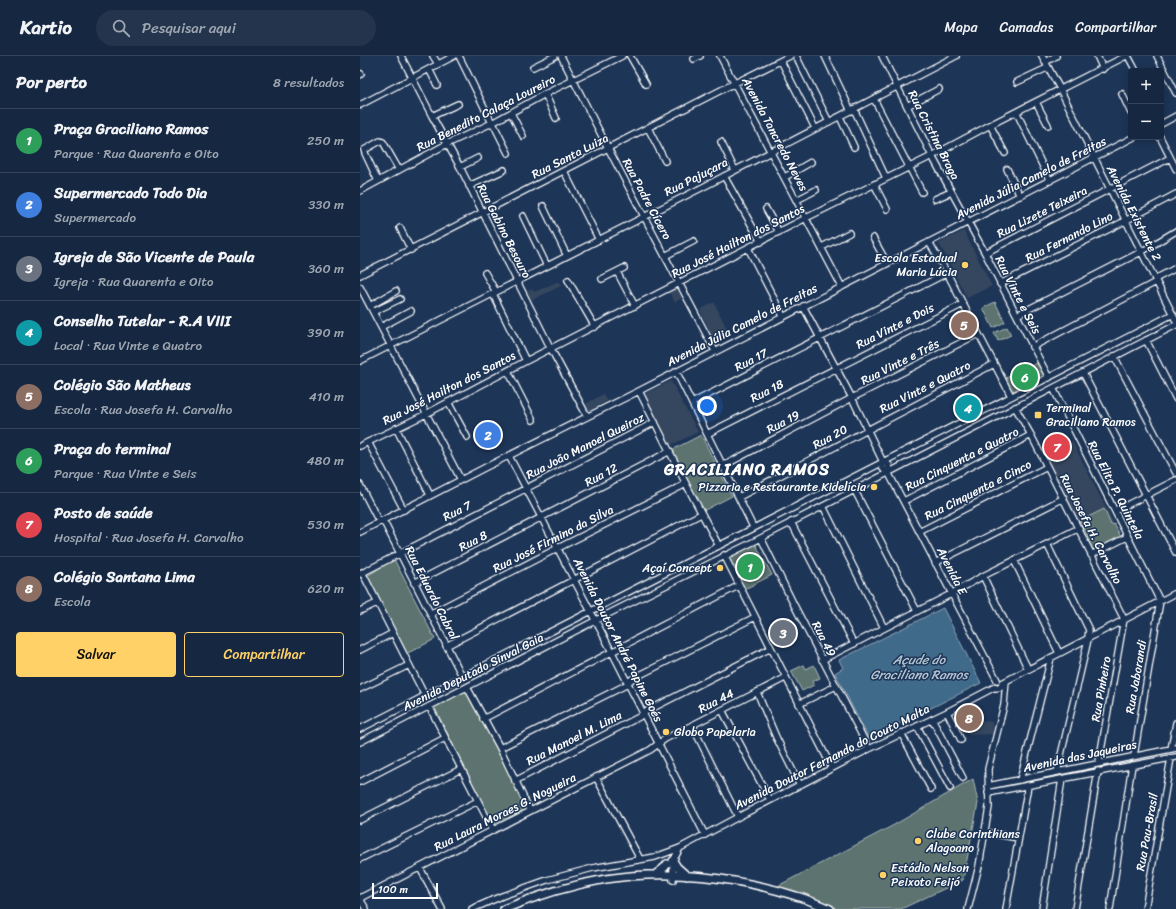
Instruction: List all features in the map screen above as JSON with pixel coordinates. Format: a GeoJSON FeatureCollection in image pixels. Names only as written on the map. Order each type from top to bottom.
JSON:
{"type":"FeatureCollection","features":[{"type":"Feature","properties":{"kind":"main road"},"geometry":{"type":"LineString","coordinates":[[654,876],[670,862],[689,877]]}},
{"type":"Feature","properties":{"kind":"main road"},"geometry":{"type":"LineString","coordinates":[[504,909],[528,899],[586,883],[622,877],[654,876],[755,889],[795,900],[817,909]]}},
{"type":"Feature","properties":{"kind":"main road"},"geometry":{"type":"LineString","coordinates":[[515,909],[549,897],[594,886],[689,877],[720,879],[773,889],[797,896],[830,909]]}},
{"type":"Feature","properties":{"kind":"street","name":"Rua Gabino Besouro"},"geometry":{"type":"LineString","coordinates":[[401,56],[518,281],[551,349],[587,416]]}},
{"type":"Feature","properties":{"kind":"street"},"geometry":{"type":"LineString","coordinates":[[433,56],[438,64]]}},
{"type":"Feature","properties":{"kind":"street"},"geometry":{"type":"LineString","coordinates":[[360,105],[454,56]]}},
{"type":"Feature","properties":{"kind":"street"},"geometry":{"type":"LineString","coordinates":[[459,56],[508,153]]}},
{"type":"Feature","properties":{"kind":"street"},"geometry":{"type":"LineString","coordinates":[[533,67],[555,56]]}},
{"type":"Feature","properties":{"kind":"street","name":"Rua Padre Cícero"},"geometry":{"type":"LineString","coordinates":[[561,56],[572,81],[715,351]]}},
{"type":"Feature","properties":{"kind":"street"},"geometry":{"type":"LineString","coordinates":[[604,56],[608,63]]}},
{"type":"Feature","properties":{"kind":"street","name":"Rua Benedito Calaça Loureiro"},"geometry":{"type":"LineString","coordinates":[[360,191],[447,144],[492,123],[545,94],[622,56]]}},
{"type":"Feature","properties":{"kind":"street"},"geometry":{"type":"LineString","coordinates":[[630,56],[646,84]]}},
{"type":"Feature","properties":{"kind":"street"},"geometry":{"type":"LineString","coordinates":[[694,59],[700,56]]}},
{"type":"Feature","properties":{"kind":"street","name":"Avenida Tancredo Neves"},"geometry":{"type":"LineString","coordinates":[[720,56],[842,287]]}},
{"type":"Feature","properties":{"kind":"street","name":"Rua Santa Luiza"},"geometry":{"type":"LineString","coordinates":[[360,276],[788,56]]}},
{"type":"Feature","properties":{"kind":"street"},"geometry":{"type":"LineString","coordinates":[[796,56],[829,122]]}},
{"type":"Feature","properties":{"kind":"street"},"geometry":{"type":"LineString","coordinates":[[825,56],[886,178]]}},
{"type":"Feature","properties":{"kind":"street","name":"Rua Cristina Braga"},"geometry":{"type":"LineString","coordinates":[[882,56],[932,156],[968,223]]}},
{"type":"Feature","properties":{"kind":"street","name":"Rua Pajuçara"},"geometry":{"type":"LineString","coordinates":[[360,361],[724,176],[815,128],[840,117],[956,56]]}},
{"type":"Feature","properties":{"kind":"street","name":"Avenida Existente 2"},"geometry":{"type":"LineString","coordinates":[[1042,56],[1176,321]]}},
{"type":"Feature","properties":{"kind":"street"},"geometry":{"type":"LineString","coordinates":[[1017,82],[1046,65],[1056,56]]}},
{"type":"Feature","properties":{"kind":"street"},"geometry":{"type":"LineString","coordinates":[[1097,56],[1103,69]]}},
{"type":"Feature","properties":{"kind":"street"},"geometry":{"type":"LineString","coordinates":[[1127,56],[1134,68]]}},
{"type":"Feature","properties":{"kind":"street","name":"Rua José Hailton dos Santos"},"geometry":{"type":"LineString","coordinates":[[360,446],[426,414],[526,361],[806,218],[932,156],[990,125],[1017,113],[1060,89],[1127,56]]}},
{"type":"Feature","properties":{"kind":"street"},"geometry":{"type":"LineString","coordinates":[[1157,56],[1176,93]]}},
{"type":"Feature","properties":{"kind":"street"},"geometry":{"type":"LineString","coordinates":[[780,61],[815,128]]}},
{"type":"Feature","properties":{"kind":"street"},"geometry":{"type":"LineString","coordinates":[[429,69],[437,85]]}},
{"type":"Feature","properties":{"kind":"street"},"geometry":{"type":"LineString","coordinates":[[907,106],[939,88]]}},
{"type":"Feature","properties":{"kind":"street"},"geometry":{"type":"LineString","coordinates":[[545,94],[556,118]]}},
{"type":"Feature","properties":{"kind":"street"},"geometry":{"type":"LineString","coordinates":[[1122,94],[1128,107]]}},
{"type":"Feature","properties":{"kind":"street"},"geometry":{"type":"LineString","coordinates":[[874,99],[922,192]]}},
{"type":"Feature","properties":{"kind":"street"},"geometry":{"type":"LineString","coordinates":[[1036,102],[1048,125]]}},
{"type":"Feature","properties":{"kind":"street"},"geometry":{"type":"LineString","coordinates":[[432,116],[458,104]]}},
{"type":"Feature","properties":{"kind":"street"},"geometry":{"type":"LineString","coordinates":[[511,113],[523,136]]}},
{"type":"Feature","properties":{"kind":"street"},"geometry":{"type":"LineString","coordinates":[[1017,113],[1050,181]]}},
{"type":"Feature","properties":{"kind":"street"},"geometry":{"type":"LineString","coordinates":[[1164,121],[1176,116]]}},
{"type":"Feature","properties":{"kind":"street"},"geometry":{"type":"LineString","coordinates":[[840,117],[854,147]]}},
{"type":"Feature","properties":{"kind":"street"},"geometry":{"type":"LineString","coordinates":[[990,125],[1005,153]]}},
{"type":"Feature","properties":{"kind":"street"},"geometry":{"type":"LineString","coordinates":[[648,128],[664,161]]}},
{"type":"Feature","properties":{"kind":"street","name":"Avenida Júlia Camelo de Freitas"},"geometry":{"type":"LineString","coordinates":[[360,532],[639,391],[1128,140]]}},
{"type":"Feature","properties":{"kind":"street"},"geometry":{"type":"LineString","coordinates":[[1161,140],[1176,169]]}},
{"type":"Feature","properties":{"kind":"street"},"geometry":{"type":"LineString","coordinates":[[378,182],[364,150],[381,141],[383,142],[400,170]]}},
{"type":"Feature","properties":{"kind":"street"},"geometry":{"type":"LineString","coordinates":[[721,142],[735,170]]}},
{"type":"Feature","properties":{"kind":"street"},"geometry":{"type":"LineString","coordinates":[[460,168],[478,158]]}},
{"type":"Feature","properties":{"kind":"street","name":"Rua Lizete Teixeira"},"geometry":{"type":"LineString","coordinates":[[985,253],[1170,158]]}},
{"type":"Feature","properties":{"kind":"street"},"geometry":{"type":"LineString","coordinates":[[785,177],[810,162]]}},
{"type":"Feature","properties":{"kind":"street"},"geometry":{"type":"LineString","coordinates":[[1007,169],[1020,196]]}},
{"type":"Feature","properties":{"kind":"street"},"geometry":{"type":"LineString","coordinates":[[469,186],[504,170]]}},
{"type":"Feature","properties":{"kind":"street"},"geometry":{"type":"LineString","coordinates":[[564,171],[599,240]]}},
{"type":"Feature","properties":{"kind":"street"},"geometry":{"type":"LineString","coordinates":[[724,176],[761,242]]}},
{"type":"Feature","properties":{"kind":"street"},"geometry":{"type":"LineString","coordinates":[[874,184],[887,209]]}},
{"type":"Feature","properties":{"kind":"street"},"geometry":{"type":"LineString","coordinates":[[797,200],[816,190]]}},
{"type":"Feature","properties":{"kind":"street"},"geometry":{"type":"LineString","coordinates":[[935,199],[951,192]]}},
{"type":"Feature","properties":{"kind":"street","name":"Rua Fernando Lino"},"geometry":{"type":"LineString","coordinates":[[1000,284],[1176,194]]}},
{"type":"Feature","properties":{"kind":"street"},"geometry":{"type":"LineString","coordinates":[[542,206],[567,256]]}},
{"type":"Feature","properties":{"kind":"street"},"geometry":{"type":"LineString","coordinates":[[766,209],[779,232]]}},
{"type":"Feature","properties":{"kind":"street"},"geometry":{"type":"LineString","coordinates":[[523,216],[547,266]]}},
{"type":"Feature","properties":{"kind":"street","name":"Rua Vinte e Seis"},"geometry":{"type":"LineString","coordinates":[[968,223],[1049,378]]}},
{"type":"Feature","properties":{"kind":"street"},"geometry":{"type":"LineString","coordinates":[[400,228],[410,250]]}},
{"type":"Feature","properties":{"kind":"street"},"geometry":{"type":"LineString","coordinates":[[1017,315],[1141,252],[1176,231]]}},
{"type":"Feature","properties":{"kind":"street"},"geometry":{"type":"LineString","coordinates":[[822,247],[849,233]]}},
{"type":"Feature","properties":{"kind":"street"},"geometry":{"type":"LineString","coordinates":[[873,238],[887,263]]}},
{"type":"Feature","properties":{"kind":"street"},"geometry":{"type":"LineString","coordinates":[[664,256],[694,242]]}},
{"type":"Feature","properties":{"kind":"street"},"geometry":{"type":"LineString","coordinates":[[929,242],[947,273],[1011,396]]}},
{"type":"Feature","properties":{"kind":"street"},"geometry":{"type":"LineString","coordinates":[[748,248],[783,316]]}},
{"type":"Feature","properties":{"kind":"street"},"geometry":{"type":"LineString","coordinates":[[602,279],[624,268]]}},
{"type":"Feature","properties":{"kind":"street"},"geometry":{"type":"LineString","coordinates":[[1032,346],[1176,268]]}},
{"type":"Feature","properties":{"kind":"street"},"geometry":{"type":"LineString","coordinates":[[617,272],[635,306]]}},
{"type":"Feature","properties":{"kind":"street"},"geometry":{"type":"LineString","coordinates":[[485,273],[526,361]]}},
{"type":"Feature","properties":{"kind":"street","name":"Rua 17"},"geometry":{"type":"LineString","coordinates":[[692,403],[947,273]]}},
{"type":"Feature","properties":{"kind":"street"},"geometry":{"type":"LineString","coordinates":[[568,280],[595,327]]}},
{"type":"Feature","properties":{"kind":"street"},"geometry":{"type":"LineString","coordinates":[[360,287],[461,480]]}},
{"type":"Feature","properties":{"kind":"street"},"geometry":{"type":"LineString","coordinates":[[370,306],[396,291]]}},
{"type":"Feature","properties":{"kind":"street"},"geometry":{"type":"LineString","coordinates":[[360,302],[366,298]]}},
{"type":"Feature","properties":{"kind":"street"},"geometry":{"type":"LineString","coordinates":[[373,312],[400,299]]}},
{"type":"Feature","properties":{"kind":"street","name":"Rua Vinte e Dois"},"geometry":{"type":"LineString","coordinates":[[836,368],[963,304]]}},
{"type":"Feature","properties":{"kind":"street","name":"Avenida Deputado Sinval Gaia"},"geometry":{"type":"LineString","coordinates":[[360,729],[590,610],[1049,378],[1171,311],[1176,305]]}},
{"type":"Feature","properties":{"kind":"street","name":"Avenida E"},"geometry":{"type":"LineString","coordinates":[[803,306],[852,398],[883,462],[889,465],[888,472],[951,594],[1001,681]]}},
{"type":"Feature","properties":{"kind":"street"},"geometry":{"type":"LineString","coordinates":[[381,327],[411,311]]}},
{"type":"Feature","properties":{"kind":"street","name":"Avenida Deputado Sinval Gaia"},"geometry":{"type":"LineString","coordinates":[[360,742],[1176,325]]}},
{"type":"Feature","properties":{"kind":"street","name":"Rua Vinte e Três"},"geometry":{"type":"LineString","coordinates":[[852,398],[978,334]]}},
{"type":"Feature","properties":{"kind":"street"},"geometry":{"type":"LineString","coordinates":[[1146,340],[1176,399]]}},
{"type":"Feature","properties":{"kind":"street"},"geometry":{"type":"LineString","coordinates":[[1114,356],[1176,473]]}},
{"type":"Feature","properties":{"kind":"street","name":"Rua Vinte e Quatro"},"geometry":{"type":"LineString","coordinates":[[867,430],[994,364]]}},
{"type":"Feature","properties":{"kind":"street","name":"Rua 18"},"geometry":{"type":"LineString","coordinates":[[707,434],[836,368]]}},
{"type":"Feature","properties":{"kind":"street"},"geometry":{"type":"LineString","coordinates":[[508,371],[533,420]]}},
{"type":"Feature","properties":{"kind":"street"},"geometry":{"type":"LineString","coordinates":[[676,371],[753,527]]}},
{"type":"Feature","properties":{"kind":"street"},"geometry":{"type":"LineString","coordinates":[[1083,373],[1147,494],[1176,553]]}},
{"type":"Feature","properties":{"kind":"street"},"geometry":{"type":"LineString","coordinates":[[1029,388],[1034,397]]}},
{"type":"Feature","properties":{"kind":"street","name":"Rua Elita P. Quintela"},"geometry":{"type":"LineString","coordinates":[[1053,388],[1160,601]]}},
{"type":"Feature","properties":{"kind":"street"},"geometry":{"type":"LineString","coordinates":[[639,391],[701,514],[719,546]]}},
{"type":"Feature","properties":{"kind":"street","name":"Rua 19"},"geometry":{"type":"LineString","coordinates":[[723,466],[852,398]]}},
{"type":"Feature","properties":{"kind":"street"},"geometry":{"type":"LineString","coordinates":[[448,402],[467,437]]}},
{"type":"Feature","properties":{"kind":"street","name":"Rua Josefa H. Carvalho"},"geometry":{"type":"LineString","coordinates":[[1015,407],[1064,498],[1124,619]]}},
{"type":"Feature","properties":{"kind":"street","name":"Rua João Manoel Queiroz"},"geometry":{"type":"LineString","coordinates":[[526,489],[655,422]]}},
{"type":"Feature","properties":{"kind":"street"},"geometry":{"type":"LineString","coordinates":[[396,428],[430,496]]}},
{"type":"Feature","properties":{"kind":"street","name":"Rua 20"},"geometry":{"type":"LineString","coordinates":[[739,497],[867,430]]}},
{"type":"Feature","properties":{"kind":"street","name":"Rua Cinquenta e Quatro"},"geometry":{"type":"LineString","coordinates":[[904,501],[1031,435]]}},
{"type":"Feature","properties":{"kind":"street"},"geometry":{"type":"LineString","coordinates":[[368,442],[404,510]]}},
{"type":"Feature","properties":{"kind":"street","name":"Rua 12"},"geometry":{"type":"LineString","coordinates":[[542,518],[670,451]]}},
{"type":"Feature","properties":{"kind":"street","name":"Avenida Doutor André Papine Goés"},"geometry":{"type":"LineString","coordinates":[[509,456],[628,683],[704,835]]}},
{"type":"Feature","properties":{"kind":"street","name":"Rua Cinquenta e Cinco"},"geometry":{"type":"LineString","coordinates":[[919,532],[1047,466]]}},
{"type":"Feature","properties":{"kind":"street"},"geometry":{"type":"LineString","coordinates":[[1115,511],[1176,480]]}},
{"type":"Feature","properties":{"kind":"street","name":"Rua José Firmino da Silva"},"geometry":{"type":"LineString","coordinates":[[430,614],[686,484]]}},
{"type":"Feature","properties":{"kind":"street","name":"Rua Eduardo Cabral"},"geometry":{"type":"LineString","coordinates":[[360,485],[377,518],[386,524],[399,553],[462,676]]}},
{"type":"Feature","properties":{"kind":"street","name":"Rua 7"},"geometry":{"type":"LineString","coordinates":[[361,573],[526,489]]}},
{"type":"Feature","properties":{"kind":"street"},"geometry":{"type":"LineString","coordinates":[[854,489],[917,612]]}},
{"type":"Feature","properties":{"kind":"street"},"geometry":{"type":"LineString","coordinates":[[936,563],[1064,498]]}},
{"type":"Feature","properties":{"kind":"street"},"geometry":{"type":"LineString","coordinates":[[823,506],[884,628]]}},
{"type":"Feature","properties":{"kind":"street"},"geometry":{"type":"LineString","coordinates":[[446,646],[701,514]]}},
{"type":"Feature","properties":{"kind":"street","name":"Rua 8"},"geometry":{"type":"LineString","coordinates":[[414,583],[542,518]]}},
{"type":"Feature","properties":{"kind":"street"},"geometry":{"type":"LineString","coordinates":[[790,522],[854,644]]}},
{"type":"Feature","properties":{"kind":"street"},"geometry":{"type":"LineString","coordinates":[[822,660],[917,612],[1014,560],[1079,528]]}},
{"type":"Feature","properties":{"kind":"street"},"geometry":{"type":"LineString","coordinates":[[736,537],[740,548]]}},
{"type":"Feature","properties":{"kind":"street"},"geometry":{"type":"LineString","coordinates":[[1091,555],[1128,537]]}},
{"type":"Feature","properties":{"kind":"street","name":"Rua 49"},"geometry":{"type":"LineString","coordinates":[[761,538],[822,660],[869,749]]}},
{"type":"Feature","properties":{"kind":"street"},"geometry":{"type":"LineString","coordinates":[[1047,544],[1088,630],[1088,638],[1057,772]]}},
{"type":"Feature","properties":{"kind":"street"},"geometry":{"type":"LineString","coordinates":[[724,555],[738,586],[832,768]]}},
{"type":"Feature","properties":{"kind":"street"},"geometry":{"type":"LineString","coordinates":[[1014,560],[1059,653]]}},
{"type":"Feature","properties":{"kind":"street"},"geometry":{"type":"LineString","coordinates":[[361,573],[425,696]]}},
{"type":"Feature","properties":{"kind":"street"},"geometry":{"type":"LineString","coordinates":[[983,576],[1028,669]]}},
{"type":"Feature","properties":{"kind":"street"},"geometry":{"type":"LineString","coordinates":[[484,718],[738,586]]}},
{"type":"Feature","properties":{"kind":"street","name":"Avenida Doutor Fernando do Couto Malta"},"geometry":{"type":"LineString","coordinates":[[472,909],[546,880],[593,868],[655,857],[680,848],[738,816],[869,749],[947,712],[994,687],[1001,687],[1001,681],[1051,658],[1176,593]]}},
{"type":"Feature","properties":{"kind":"street","name":"Rua Jaborandi"},"geometry":{"type":"LineString","coordinates":[[1134,756],[1160,601]]}},
{"type":"Feature","properties":{"kind":"street"},"geometry":{"type":"LineString","coordinates":[[360,611],[377,603]]}},
{"type":"Feature","properties":{"kind":"street"},"geometry":{"type":"LineString","coordinates":[[500,748],[624,686],[632,679],[755,617]]}},
{"type":"Feature","properties":{"kind":"street","name":"Rua Pinheiro"},"geometry":{"type":"LineString","coordinates":[[1099,762],[1124,619]]}},
{"type":"Feature","properties":{"kind":"street"},"geometry":{"type":"LineString","coordinates":[[360,650],[393,633]]}},
{"type":"Feature","properties":{"kind":"street","name":"Rua Manoel M. Lima"},"geometry":{"type":"LineString","coordinates":[[515,781],[643,713],[771,648]]}},
{"type":"Feature","properties":{"kind":"street"},"geometry":{"type":"LineString","coordinates":[[1020,780],[1051,658]]}},
{"type":"Feature","properties":{"kind":"street"},"geometry":{"type":"LineString","coordinates":[[360,689],[409,664]]}},
{"type":"Feature","properties":{"kind":"street","name":"Rua 44"},"geometry":{"type":"LineString","coordinates":[[658,744],[664,739],[785,678]]}},
{"type":"Feature","properties":{"kind":"street"},"geometry":{"type":"LineString","coordinates":[[968,909],[979,866],[989,807],[988,769],[1004,705],[1001,681]]}},
{"type":"Feature","properties":{"kind":"street"},"geometry":{"type":"LineString","coordinates":[[444,686],[450,696]]}},
{"type":"Feature","properties":{"kind":"street"},"geometry":{"type":"LineString","coordinates":[[799,704],[836,686]]}},
{"type":"Feature","properties":{"kind":"street"},"geometry":{"type":"LineString","coordinates":[[467,687],[500,748],[530,810]]}},
{"type":"Feature","properties":{"kind":"street"},"geometry":{"type":"LineString","coordinates":[[756,692],[800,785]]}},
{"type":"Feature","properties":{"kind":"street"},"geometry":{"type":"LineString","coordinates":[[429,706],[493,830]]}},
{"type":"Feature","properties":{"kind":"street"},"geometry":{"type":"LineString","coordinates":[[722,710],[770,800]]}},
{"type":"Feature","properties":{"kind":"street"},"geometry":{"type":"LineString","coordinates":[[947,712],[961,740]]}},
{"type":"Feature","properties":{"kind":"street"},"geometry":{"type":"LineString","coordinates":[[932,719],[963,778]]}},
{"type":"Feature","properties":{"kind":"street"},"geometry":{"type":"LineString","coordinates":[[1174,749],[1176,723]]}},
{"type":"Feature","properties":{"kind":"street"},"geometry":{"type":"LineString","coordinates":[[692,726],[738,816]]}},
{"type":"Feature","properties":{"kind":"street"},"geometry":{"type":"LineString","coordinates":[[917,726],[950,788]]}},
{"type":"Feature","properties":{"kind":"street"},"geometry":{"type":"LineString","coordinates":[[901,733],[931,789]]}},
{"type":"Feature","properties":{"kind":"street"},"geometry":{"type":"LineString","coordinates":[[360,782],[445,738]]}},
{"type":"Feature","properties":{"kind":"street","name":"Rua Laura Moraes G. Nogueira"},"geometry":{"type":"LineString","coordinates":[[360,898],[650,750],[658,744]]}},
{"type":"Feature","properties":{"kind":"street","name":"Avenida das Jaqueiras"},"geometry":{"type":"LineString","coordinates":[[988,786],[1099,762],[1174,749]]}},
{"type":"Feature","properties":{"kind":"street"},"geometry":{"type":"LineString","coordinates":[[1145,754],[1148,762]]}},
{"type":"Feature","properties":{"kind":"street","name":"Avenida das Jaqueiras"},"geometry":{"type":"LineString","coordinates":[[988,793],[1174,757]]}},
{"type":"Feature","properties":{"kind":"street","name":"Rua Pau-Brasil"},"geometry":{"type":"LineString","coordinates":[[1145,909],[1174,757]]}},
{"type":"Feature","properties":{"kind":"street"},"geometry":{"type":"LineString","coordinates":[[1110,909],[1132,765]]}},
{"type":"Feature","properties":{"kind":"street"},"geometry":{"type":"LineString","coordinates":[[360,820],[461,769]]}},
{"type":"Feature","properties":{"kind":"street"},"geometry":{"type":"LineString","coordinates":[[1075,909],[1098,772]]}},
{"type":"Feature","properties":{"kind":"street"},"geometry":{"type":"LineString","coordinates":[[596,777],[640,859]]}},
{"type":"Feature","properties":{"kind":"street"},"geometry":{"type":"LineString","coordinates":[[1042,909],[1062,779]]}},
{"type":"Feature","properties":{"kind":"street"},"geometry":{"type":"LineString","coordinates":[[1006,909],[1028,786]]}},
{"type":"Feature","properties":{"kind":"street"},"geometry":{"type":"LineString","coordinates":[[360,859],[478,801]]}},
{"type":"Feature","properties":{"kind":"street"},"geometry":{"type":"LineString","coordinates":[[984,832],[1018,838]]}},
{"type":"Feature","properties":{"kind":"street"},"geometry":{"type":"LineString","coordinates":[[670,862],[680,848]]}},
{"type":"Feature","properties":{"kind":"street"},"geometry":{"type":"LineString","coordinates":[[669,852],[667,858],[670,862],[672,878]]}},
{"type":"Feature","properties":{"kind":"street"},"geometry":{"type":"LineString","coordinates":[[420,868],[442,909]]}},
{"type":"Feature","properties":{"kind":"street"},"geometry":{"type":"LineString","coordinates":[[360,898],[366,909]]}},
{"type":"Feature","properties":{"kind":"shaded area","name":"Escola Estadual Maria Lúcia"},"geometry":{"type":"Polygon","coordinates":[[[964,231],[992,286],[967,298],[939,243],[964,231]]]}},
{"type":"Feature","properties":{"kind":"shaded area"},"geometry":{"type":"Polygon","coordinates":[[[559,281],[561,286],[532,300],[526,291],[532,289],[534,292],[559,281]]]}},
{"type":"Feature","properties":{"kind":"shaded area"},"geometry":{"type":"Polygon","coordinates":[[[677,288],[682,298],[675,302],[669,292],[677,288]]]}},
{"type":"Feature","properties":{"kind":"shaded area"},"geometry":{"type":"Polygon","coordinates":[[[714,302],[727,329],[712,336],[700,310],[714,302]]]}},
{"type":"Feature","properties":{"kind":"shaded area"},"geometry":{"type":"Polygon","coordinates":[[[966,322],[969,328],[957,333],[954,328],[966,322]]]}},
{"type":"Feature","properties":{"kind":"shaded area"},"geometry":{"type":"Polygon","coordinates":[[[671,381],[698,432],[669,446],[642,395],[671,381]]]}},
{"type":"Feature","properties":{"kind":"shaded area"},"geometry":{"type":"Polygon","coordinates":[[[603,394],[607,401],[589,411],[586,404],[603,394]]]}},
{"type":"Feature","properties":{"kind":"shaded area"},"geometry":{"type":"Polygon","coordinates":[[[1072,441],[1114,524],[1085,539],[1042,456],[1072,441]]]}},
{"type":"Feature","properties":{"kind":"shaded area"},"geometry":{"type":"Polygon","coordinates":[[[978,705],[977,720],[992,722],[993,734],[968,735],[967,731],[959,735],[956,730],[964,725],[960,715],[978,705]]]}},
{"type":"Feature","properties":{"kind":"green space"},"geometry":{"type":"Polygon","coordinates":[[[995,302],[1005,322],[993,328],[983,308],[995,302]]]}},
{"type":"Feature","properties":{"kind":"green space"},"geometry":{"type":"Polygon","coordinates":[[[1007,327],[1011,335],[998,341],[994,333],[1007,327]]]}},
{"type":"Feature","properties":{"kind":"green space"},"geometry":{"type":"Polygon","coordinates":[[[1037,363],[1044,376],[1014,391],[1012,390],[1006,378],[1021,370],[1023,372],[1025,369],[1037,363]]]}},
{"type":"Feature","properties":{"kind":"green space"},"geometry":{"type":"Polygon","coordinates":[[[701,435],[732,496],[701,512],[670,451],[701,435]]]}},
{"type":"Feature","properties":{"kind":"green space"},"geometry":{"type":"Polygon","coordinates":[[[1104,509],[1111,525],[1114,524],[1121,537],[1091,551],[1085,539],[1088,537],[1080,521],[1104,509]]]}},
{"type":"Feature","properties":{"kind":"green space"},"geometry":{"type":"Polygon","coordinates":[[[755,543],[772,575],[743,590],[728,558],[755,543]]]}},
{"type":"Feature","properties":{"kind":"green space"},"geometry":{"type":"Polygon","coordinates":[[[394,559],[435,639],[406,654],[367,576],[394,559]]]}},
{"type":"Feature","properties":{"kind":"green space"},"geometry":{"type":"Polygon","coordinates":[[[804,665],[806,669],[814,665],[820,678],[812,682],[814,685],[802,691],[791,671],[804,665]]]}},
{"type":"Feature","properties":{"kind":"green space"},"geometry":{"type":"Polygon","coordinates":[[[467,690],[527,809],[492,825],[434,706],[467,690]]]}},
{"type":"Feature","properties":{"kind":"green space","name":"Clube Corinthians Alagoano"},"geometry":{"type":"Polygon","coordinates":[[[973,779],[978,803],[963,880],[901,909],[836,909],[811,898],[774,888],[894,825],[973,779]]]}},
{"type":"Feature","properties":{"kind":"water","name":"Açude do Graciliano Ramos"},"geometry":{"type":"Polygon","coordinates":[[[943,608],[981,683],[869,739],[835,673],[843,668],[839,660],[943,608]]]}},
{"type":"Feature","properties":{"kind":"place","name":"Escola Estadual Maria Lúcia"},"geometry":{"type":"Point","coordinates":[965,265]}},
{"type":"Feature","properties":{"kind":"place","name":"Colégio São Matheus"},"geometry":{"type":"Point","coordinates":[964,325]}},
{"type":"Feature","properties":{"kind":"place","name":"Praça do terminal"},"geometry":{"type":"Point","coordinates":[1025,377]}},
{"type":"Feature","properties":{"kind":"place","name":"Conselho Tutelar - R.A VIII"},"geometry":{"type":"Point","coordinates":[968,408]}},
{"type":"Feature","properties":{"kind":"place","name":"Terminal Graciliano Ramos"},"geometry":{"type":"Point","coordinates":[1038,415]}},
{"type":"Feature","properties":{"kind":"place","name":"Supermercado Todo Dia"},"geometry":{"type":"Point","coordinates":[488,435]}},
{"type":"Feature","properties":{"kind":"place","name":"Posto de saúde"},"geometry":{"type":"Point","coordinates":[1057,447]}},
{"type":"Feature","properties":{"kind":"place","name":"Pizzaria e Restaurante Kidelícia"},"geometry":{"type":"Point","coordinates":[874,487]}},
{"type":"Feature","properties":{"kind":"place","name":"Praça Graciliano Ramos"},"geometry":{"type":"Point","coordinates":[750,567]}},
{"type":"Feature","properties":{"kind":"place","name":"Açaí Concept"},"geometry":{"type":"Point","coordinates":[720,568]}},
{"type":"Feature","properties":{"kind":"place","name":"Igreja de São Vicente de Paula"},"geometry":{"type":"Point","coordinates":[783,633]}},
{"type":"Feature","properties":{"kind":"place","name":"Colégio Santana Lima"},"geometry":{"type":"Point","coordinates":[969,718]}},
{"type":"Feature","properties":{"kind":"place","name":"Globo Papelaria"},"geometry":{"type":"Point","coordinates":[666,732]}},
{"type":"Feature","properties":{"kind":"place","name":"Clube Corinthians Alagoano"},"geometry":{"type":"Point","coordinates":[918,841]}},
{"type":"Feature","properties":{"kind":"place","name":"Estádio Nelson Peixoto Feijó"},"geometry":{"type":"Point","coordinates":[883,875]}},
{"type":"Feature","properties":{"kind":"district","name":"GRACILIANO RAMOS"},"geometry":{"type":"Point","coordinates":[747,469]}}]}
